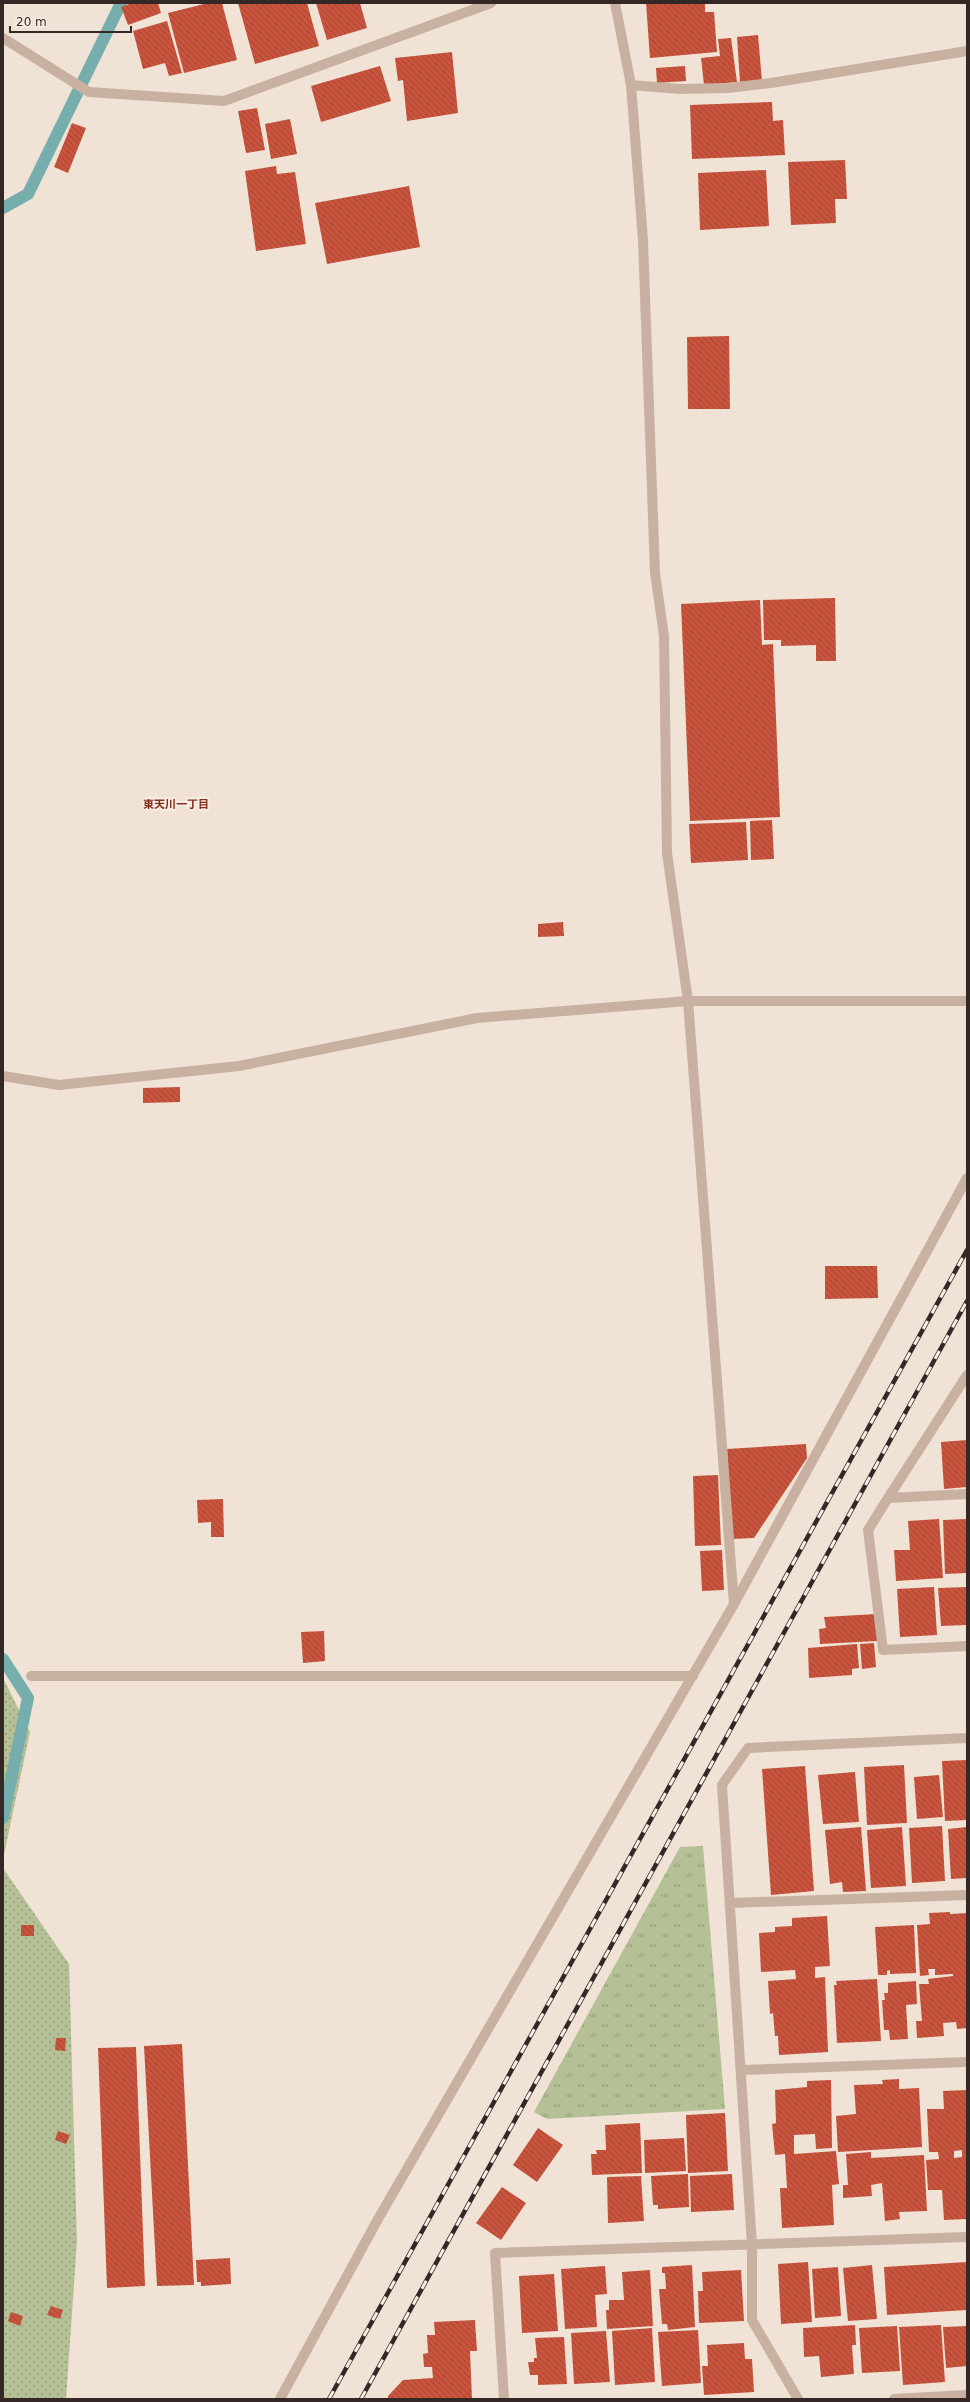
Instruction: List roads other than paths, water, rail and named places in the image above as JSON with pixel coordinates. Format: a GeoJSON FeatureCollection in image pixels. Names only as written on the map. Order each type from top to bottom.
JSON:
{"type":"FeatureCollection","features":[{"type":"Feature","properties":{"kind":"street"},"geometry":{"type":"LineString","coordinates":[[3,38],[89,92],[224,101],[492,3]]}},
{"type":"Feature","properties":{"kind":"street"},"geometry":{"type":"LineString","coordinates":[[615,3],[631,85],[643,240],[655,573],[664,636],[667,853],[688,1001],[734,1604]]}},
{"type":"Feature","properties":{"kind":"street"},"geometry":{"type":"LineString","coordinates":[[631,85],[680,89],[728,88],[967,51]]}},
{"type":"Feature","properties":{"kind":"street"},"geometry":{"type":"LineString","coordinates":[[3,1076],[59,1084],[239,1066],[477,1018],[688,1001],[967,1001]]}},
{"type":"Feature","properties":{"kind":"street"},"geometry":{"type":"LineString","coordinates":[[280,2399],[386,2206],[734,1604],[967,1178]]}},
{"type":"Feature","properties":{"kind":"street"},"geometry":{"type":"LineString","coordinates":[[967,1375],[868,1530],[883,1650],[967,1646]]}},
{"type":"Feature","properties":{"kind":"street"},"geometry":{"type":"LineString","coordinates":[[888,1498],[967,1494]]}},
{"type":"Feature","properties":{"kind":"street"},"geometry":{"type":"LineString","coordinates":[[31,1676],[693,1676]]}},
{"type":"Feature","properties":{"kind":"street"},"geometry":{"type":"LineString","coordinates":[[798,2399],[752,2320],[752,2245],[722,1785],[748,1748],[967,1738]]}},
{"type":"Feature","properties":{"kind":"street"},"geometry":{"type":"LineString","coordinates":[[730,1903],[967,1895]]}},
{"type":"Feature","properties":{"kind":"street"},"geometry":{"type":"LineString","coordinates":[[741,2070],[967,2062]]}},
{"type":"Feature","properties":{"kind":"street"},"geometry":{"type":"LineString","coordinates":[[504,2399],[495,2253],[752,2245],[967,2236]]}},
{"type":"Feature","properties":{"kind":"street"},"geometry":{"type":"LineString","coordinates":[[894,2399],[967,2395]]}},
{"type":"Feature","properties":{"kind":"waterway"},"geometry":{"type":"LineString","coordinates":[[3,208],[28,194],[121,3]]}},
{"type":"Feature","properties":{"kind":"waterway"},"geometry":{"type":"LineString","coordinates":[[3,1659],[28,1698],[3,1818]]}},
{"type":"Feature","properties":{"kind":"railway"},"geometry":{"type":"LineString","coordinates":[[329,2399],[967,1250]]}},
{"type":"Feature","properties":{"kind":"railway"},"geometry":{"type":"LineString","coordinates":[[361,2399],[967,1301]]}},
{"type":"Feature","properties":{"kind":"district","name":"東天川一丁目"},"geometry":{"type":"Point","coordinates":[176,804]}}]}
